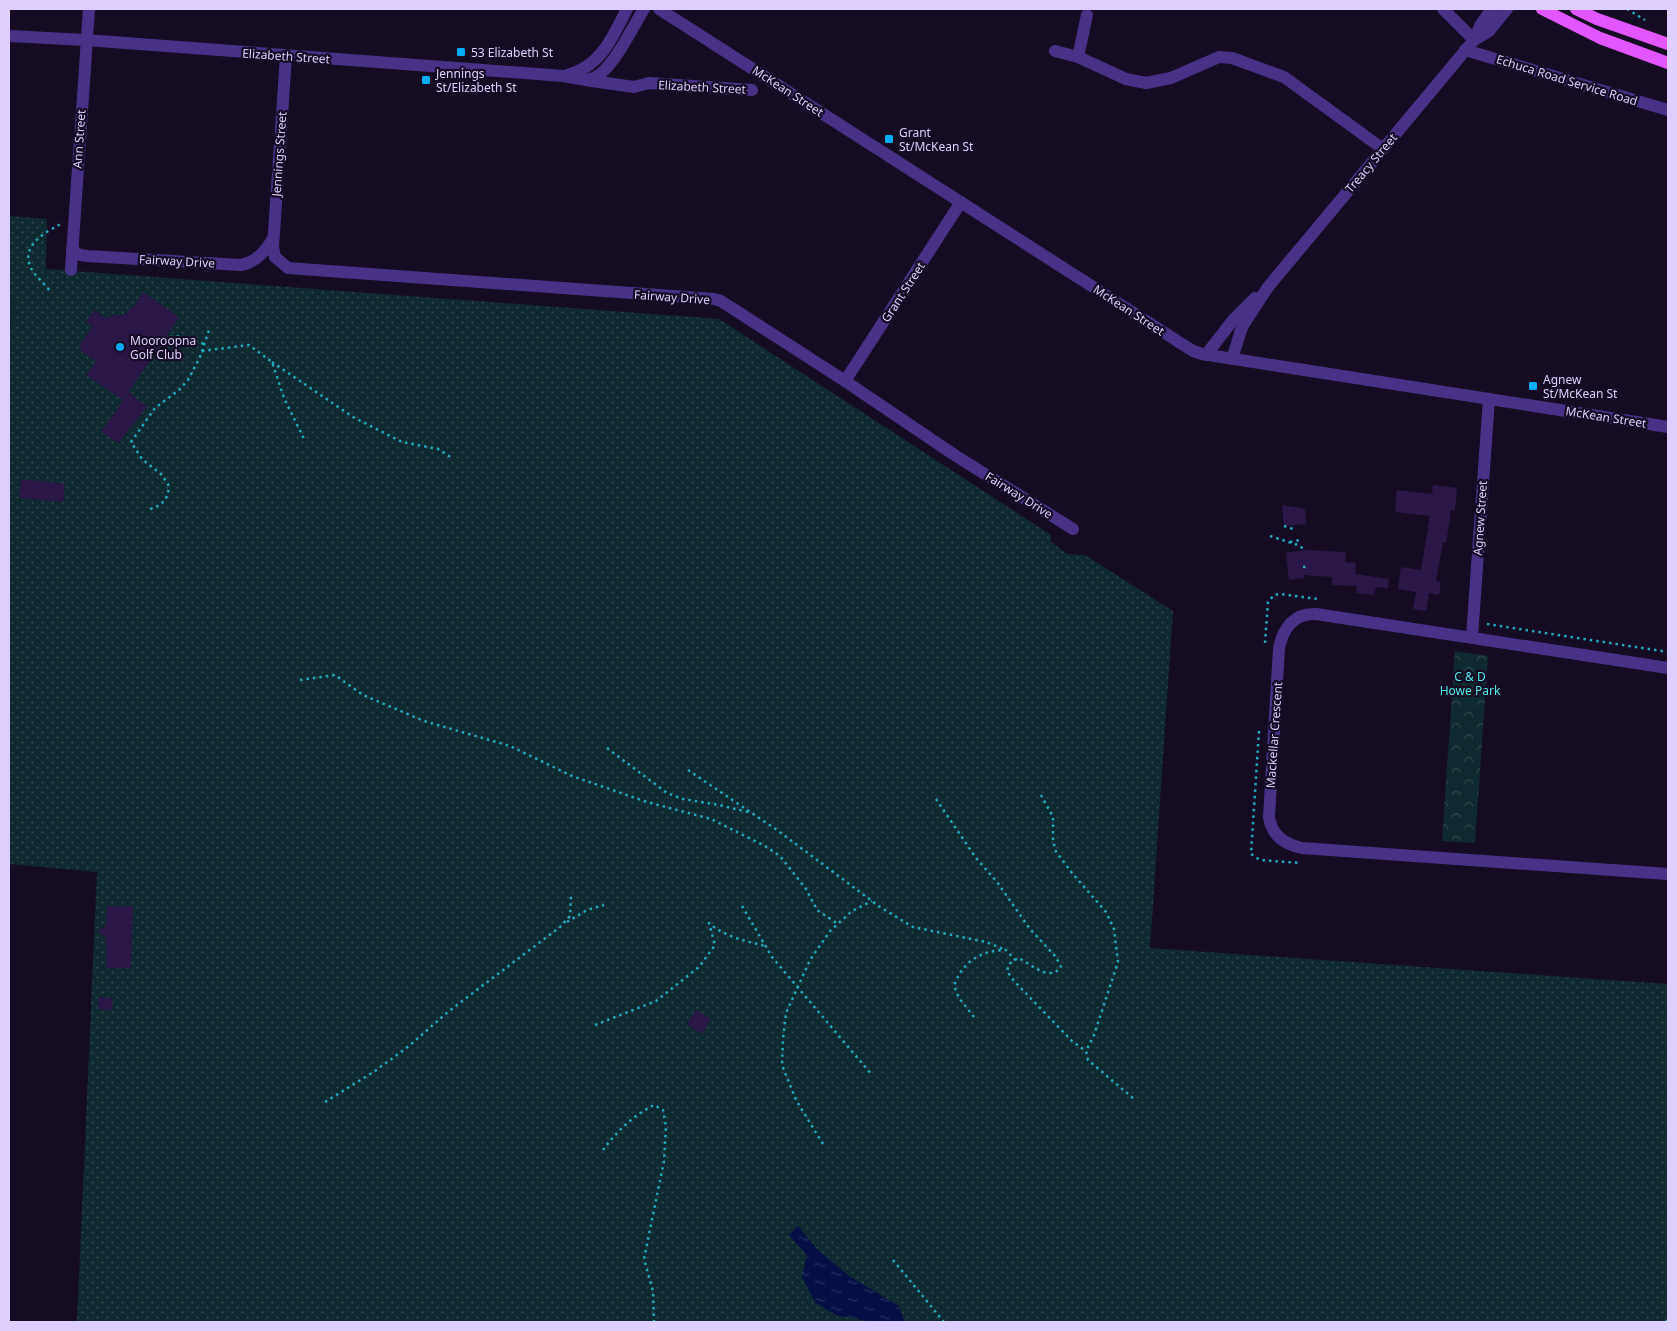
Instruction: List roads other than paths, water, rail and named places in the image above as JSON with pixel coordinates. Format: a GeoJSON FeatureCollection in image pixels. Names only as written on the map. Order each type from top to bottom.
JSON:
{"type":"FeatureCollection","features":[{"type":"Feature","properties":{"kind":"main road"},"geometry":{"type":"LineString","coordinates":[[1542,9],[1600,38],[1668,63]]}},
{"type":"Feature","properties":{"kind":"main road"},"geometry":{"type":"LineString","coordinates":[[1576,9],[1597,19],[1668,44]]}},
{"type":"Feature","properties":{"kind":"street","name":"Ann Street"},"geometry":{"type":"LineString","coordinates":[[71,270],[89,9]]}},
{"type":"Feature","properties":{"kind":"street","name":"Elizabeth Street"},"geometry":{"type":"LineString","coordinates":[[562,76],[584,70],[602,54],[627,9]]}},
{"type":"Feature","properties":{"kind":"street","name":"Elizabeth Street"},"geometry":{"type":"LineString","coordinates":[[9,36],[86,40],[591,79],[601,73],[614,59],[644,9]]}},
{"type":"Feature","properties":{"kind":"street","name":"McKean Street"},"geometry":{"type":"LineString","coordinates":[[659,9],[1193,352],[1668,427]]}},
{"type":"Feature","properties":{"kind":"street"},"geometry":{"type":"LineString","coordinates":[[1443,9],[1474,40]]}},
{"type":"Feature","properties":{"kind":"street","name":"Treacy Street"},"geometry":{"type":"LineString","coordinates":[[1474,40],[1480,24],[1492,9]]}},
{"type":"Feature","properties":{"kind":"street","name":"Treacy Street"},"geometry":{"type":"LineString","coordinates":[[1232,359],[1242,327],[1268,287],[1465,50],[1474,40],[1489,31],[1507,9]]}},
{"type":"Feature","properties":{"kind":"street"},"geometry":{"type":"LineString","coordinates":[[1078,57],[1087,15]]}},
{"type":"Feature","properties":{"kind":"street","name":"Echuca Road Service Road"},"geometry":{"type":"LineString","coordinates":[[1465,50],[1668,110]]}},
{"type":"Feature","properties":{"kind":"street"},"geometry":{"type":"LineString","coordinates":[[1055,51],[1078,57],[1126,79],[1146,83],[1171,78],[1219,57],[1232,58],[1284,77],[1383,149]]}},
{"type":"Feature","properties":{"kind":"street","name":"Jennings Street"},"geometry":{"type":"LineString","coordinates":[[273,252],[286,56]]}},
{"type":"Feature","properties":{"kind":"street","name":"Elizabeth Street"},"geometry":{"type":"LineString","coordinates":[[562,76],[634,87],[649,84],[752,90]]}},
{"type":"Feature","properties":{"kind":"street","name":"Grant Street"},"geometry":{"type":"LineString","coordinates":[[845,381],[961,202]]}},
{"type":"Feature","properties":{"kind":"street","name":"Fairway Drive"},"geometry":{"type":"LineString","coordinates":[[72,250],[77,254],[87,256],[241,265],[257,258],[264,252],[273,238]]}},
{"type":"Feature","properties":{"kind":"street","name":"Fairway Drive"},"geometry":{"type":"LineString","coordinates":[[273,252],[280,263],[292,269],[716,300],[724,303],[845,381],[956,456],[1073,529]]}},
{"type":"Feature","properties":{"kind":"street","name":"Treacy Street"},"geometry":{"type":"LineString","coordinates":[[1206,355],[1237,315],[1268,287]]}},
{"type":"Feature","properties":{"kind":"street","name":"Agnew Street"},"geometry":{"type":"LineString","coordinates":[[1472,637],[1489,399]]}},
{"type":"Feature","properties":{"kind":"street","name":"Mackellar Crescent"},"geometry":{"type":"LineString","coordinates":[[1668,668],[1472,637],[1307,614],[1290,622],[1281,638],[1269,807],[1270,826],[1275,834],[1284,843],[1302,848],[1668,874]]}},
{"type":"Feature","properties":{"kind":"water"},"geometry":{"type":"Polygon","coordinates":[[[798,1226],[818,1250],[849,1276],[899,1306],[905,1322],[873,1322],[836,1315],[815,1302],[802,1277],[807,1255],[789,1235],[798,1226]]]}},
{"type":"Feature","properties":{"kind":"place","name":"53 Elizabeth St"},"geometry":{"type":"Point","coordinates":[461,52]}},
{"type":"Feature","properties":{"kind":"place","name":"Jennings St/Elizabeth St"},"geometry":{"type":"Point","coordinates":[426,80]}},
{"type":"Feature","properties":{"kind":"place","name":"Grant St/McKean St"},"geometry":{"type":"Point","coordinates":[889,139]}},
{"type":"Feature","properties":{"kind":"place","name":"Mooroopna Golf Club"},"geometry":{"type":"Point","coordinates":[120,347]}},
{"type":"Feature","properties":{"kind":"place","name":"Agnew St/McKean St"},"geometry":{"type":"Point","coordinates":[1533,386]}},
{"type":"Feature","properties":{"kind":"park label","name":"C & D Howe Park"},"geometry":{"type":"Point","coordinates":[1470,683]}}]}
